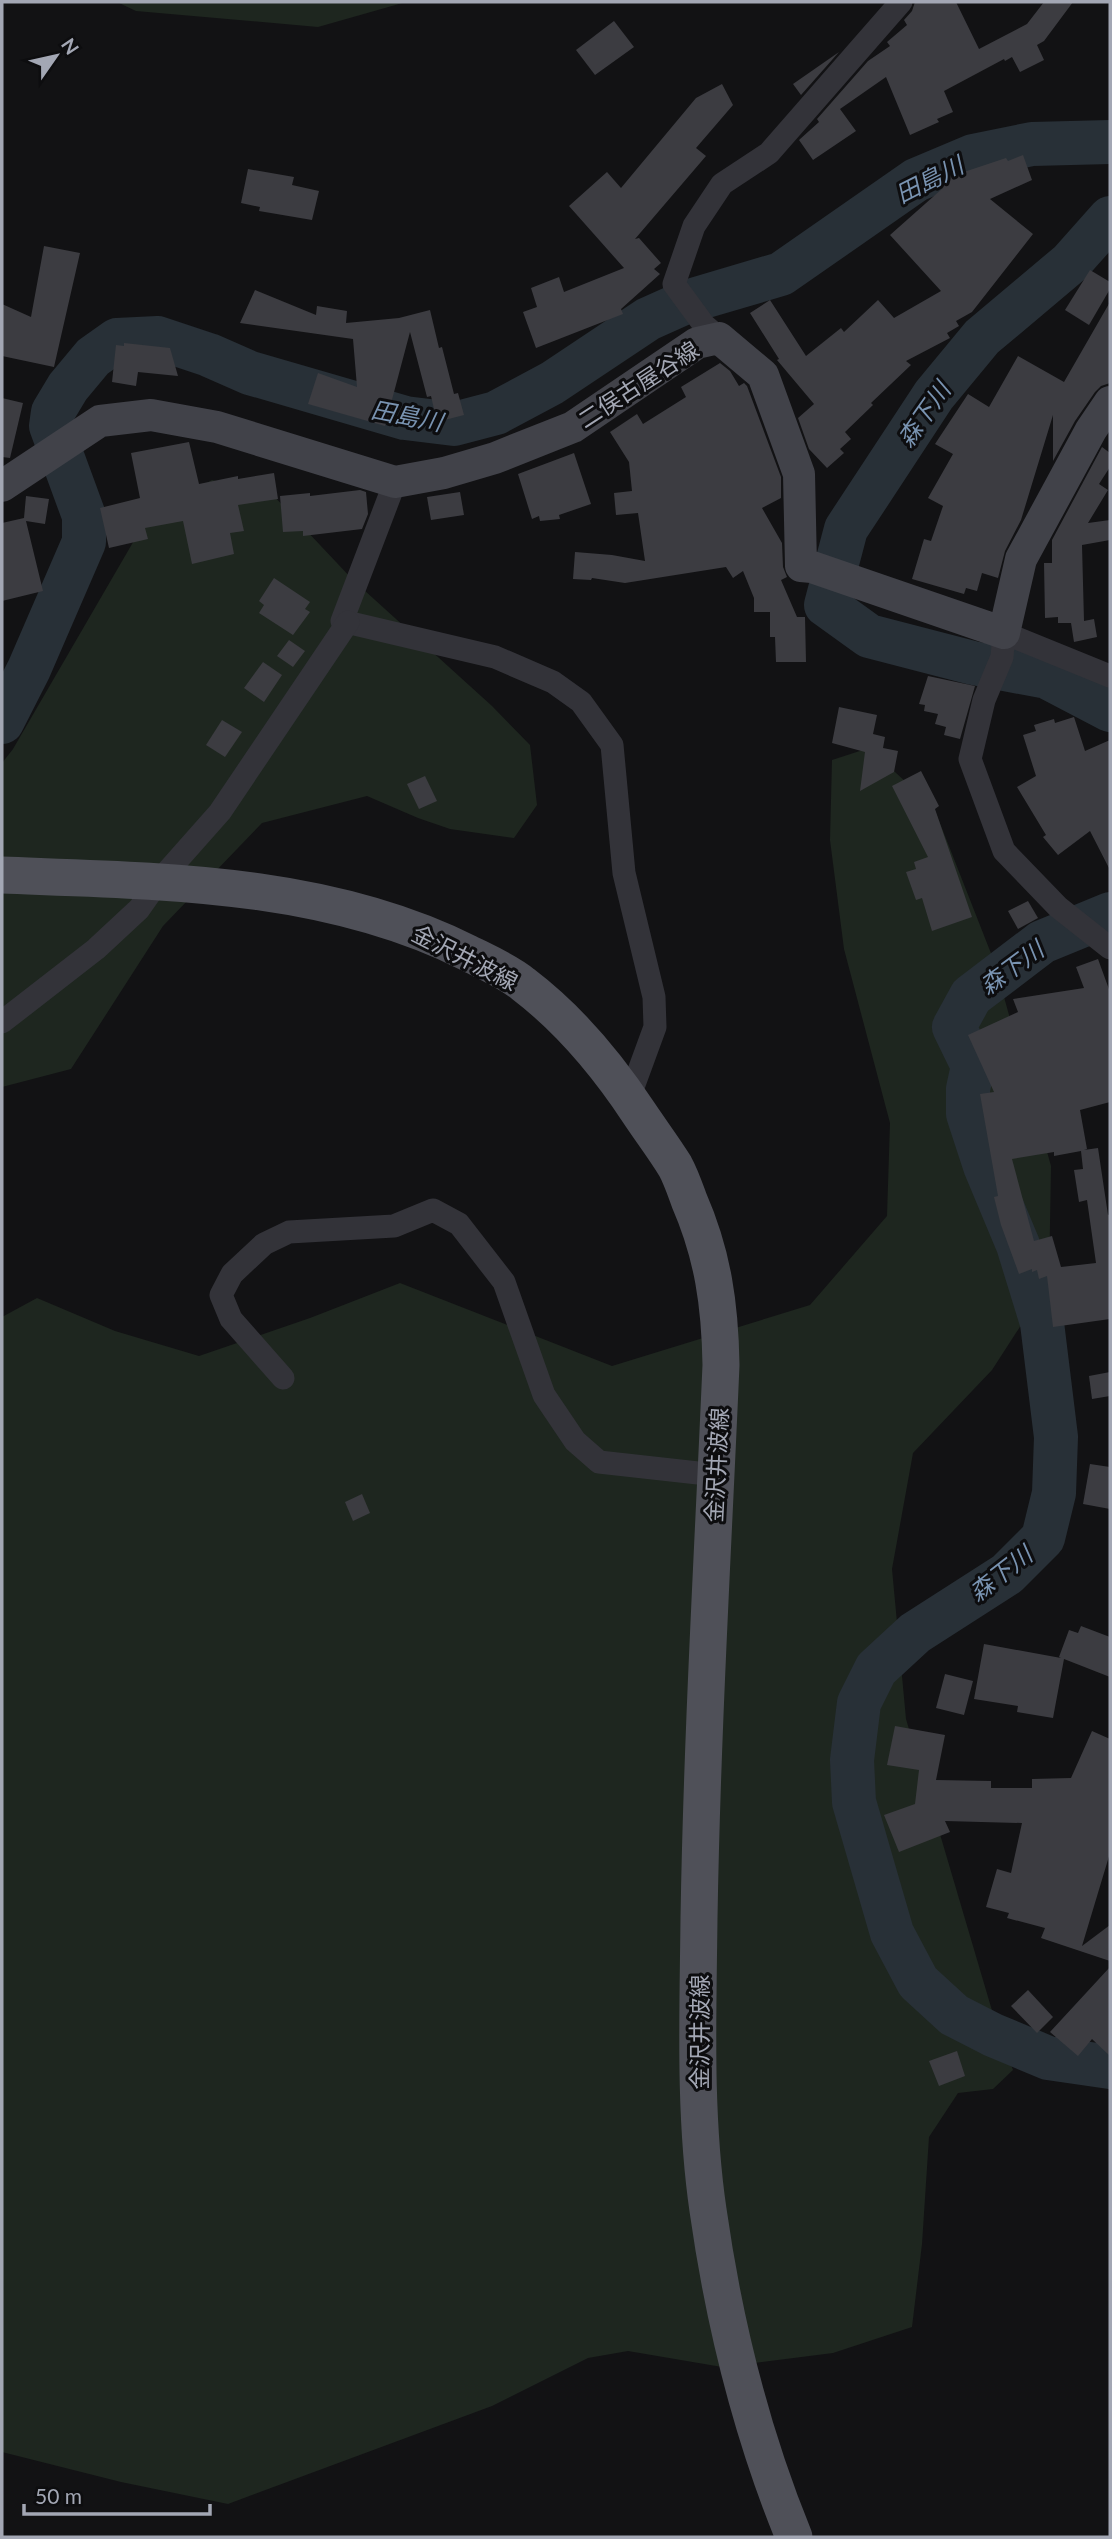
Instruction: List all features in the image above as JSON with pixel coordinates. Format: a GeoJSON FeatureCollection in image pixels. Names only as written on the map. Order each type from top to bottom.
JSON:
{"type":"FeatureCollection","features":[{"type":"Feature","properties":{"kind":"main road","name":"二俣古屋谷線"},"geometry":{"type":"LineString","coordinates":[[2,486],[100,421],[151,415],[217,427],[395,482],[444,472],[495,458],[573,426],[712,331],[763,375],[799,474],[801,566],[812,567],[870,587],[1003,645]]}},
{"type":"Feature","properties":{"kind":"main road"},"geometry":{"type":"LineString","coordinates":[[1003,645],[1021,559],[1091,430],[1110,402]]}},
{"type":"Feature","properties":{"kind":"main road","name":"金沢井波線"},"geometry":{"type":"LineString","coordinates":[[2,875],[158,882],[240,890],[324,904],[396,923],[443,940],[521,982],[578,1034],[629,1098],[676,1168],[701,1227],[714,1274],[720,1324],[721,1365],[701,1793],[699,2131],[707,2208],[731,2342],[771,2480],[794,2537]]}},
{"type":"Feature","properties":{"kind":"street"},"geometry":{"type":"LineString","coordinates":[[712,331],[674,284],[694,226],[722,184],[769,153],[901,2]]}},
{"type":"Feature","properties":{"kind":"street"},"geometry":{"type":"LineString","coordinates":[[395,482],[342,621],[495,657],[553,682],[581,702],[612,745],[624,873],[654,997],[655,1027],[629,1098]]}},
{"type":"Feature","properties":{"kind":"street"},"geometry":{"type":"LineString","coordinates":[[2,1022],[96,949],[139,909],[158,882],[220,812],[348,622]]}},
{"type":"Feature","properties":{"kind":"street"},"geometry":{"type":"LineString","coordinates":[[1110,676],[1003,645],[984,700],[970,759],[1004,851],[1058,907],[1110,948]]}},
{"type":"Feature","properties":{"kind":"street"},"geometry":{"type":"LineString","coordinates":[[283,1378],[231,1319],[221,1296],[232,1274],[264,1244],[289,1232],[394,1226],[433,1210],[459,1224],[504,1282],[544,1395],[575,1441],[599,1462],[716,1475]]}},
{"type":"Feature","properties":{"kind":"shaded area"},"geometry":{"type":"Polygon","coordinates":[[[117,2],[406,2],[318,27],[136,11],[117,2]]]}},
{"type":"Feature","properties":{"kind":"shaded area"},"geometry":{"type":"Polygon","coordinates":[[[212,480],[271,493],[353,580],[492,706],[530,745],[537,805],[514,838],[450,829],[367,796],[262,823],[163,926],[71,1069],[2,1087],[2,763],[13,749],[150,513],[212,480]]]}},
{"type":"Feature","properties":{"kind":"shaded area"},"geometry":{"type":"Polygon","coordinates":[[[869,748],[934,808],[994,961],[1051,1166],[1049,1282],[992,1370],[913,1453],[892,1569],[906,1719],[996,2024],[1013,2070],[993,2089],[958,2093],[929,2137],[922,2244],[912,2327],[833,2353],[722,2367],[628,2351],[588,2358],[492,2406],[228,2504],[121,2482],[2,2452],[2,1317],[37,1298],[115,1331],[199,1356],[310,1318],[400,1283],[612,1366],[810,1305],[887,1216],[890,1123],[844,949],[830,840],[832,760],[869,748]]]}},
{"type":"Feature","properties":{"kind":"building"},"geometry":{"type":"Polygon","coordinates":[[[915,2],[956,2],[979,49],[1027,24],[1044,2],[1073,2],[1044,41],[1037,45],[1044,60],[1020,72],[1012,57],[1005,61],[1004,59],[944,91],[953,112],[937,119],[939,122],[910,135],[886,77],[840,109],[856,131],[813,160],[799,140],[819,122],[817,119],[868,61],[890,46],[887,42],[907,25],[904,20],[912,11],[915,2]]]}},
{"type":"Feature","properties":{"kind":"building"},"geometry":{"type":"Polygon","coordinates":[[[614,21],[634,47],[595,75],[576,50],[614,21]]]}},
{"type":"Feature","properties":{"kind":"building"},"geometry":{"type":"Polygon","coordinates":[[[839,52],[801,95],[793,84],[839,52]]]}},
{"type":"Feature","properties":{"kind":"building"},"geometry":{"type":"Polygon","coordinates":[[[722,84],[733,105],[696,148],[706,156],[635,239],[639,238],[661,263],[654,269],[660,274],[621,309],[623,314],[536,348],[523,312],[537,307],[531,288],[559,277],[564,292],[624,268],[569,206],[607,172],[621,188],[696,98],[722,84]]]}},
{"type":"Feature","properties":{"kind":"building"},"geometry":{"type":"Polygon","coordinates":[[[1023,155],[1032,180],[990,199],[1033,234],[972,312],[956,321],[959,326],[947,333],[950,338],[906,361],[911,365],[845,432],[851,439],[840,449],[844,453],[827,468],[809,449],[798,418],[814,404],[777,360],[779,359],[750,313],[770,300],[806,356],[841,328],[844,332],[878,300],[894,318],[941,291],[890,235],[943,188],[940,180],[1023,155]]]}},
{"type":"Feature","properties":{"kind":"building"},"geometry":{"type":"Polygon","coordinates":[[[248,169],[294,177],[292,185],[319,191],[312,220],[259,211],[260,207],[241,203],[248,169]]]}},
{"type":"Feature","properties":{"kind":"building"},"geometry":{"type":"Polygon","coordinates":[[[44,246],[80,253],[54,367],[2,356],[2,304],[31,317],[44,246]]]}},
{"type":"Feature","properties":{"kind":"building"},"geometry":{"type":"Polygon","coordinates":[[[1090,270],[1110,282],[1110,289],[1089,325],[1065,310],[1090,270]]]}},
{"type":"Feature","properties":{"kind":"building"},"geometry":{"type":"Polygon","coordinates":[[[255,290],[316,315],[317,306],[347,311],[346,323],[399,318],[430,310],[439,348],[442,347],[454,394],[458,393],[464,415],[437,422],[431,396],[427,397],[410,332],[385,426],[308,404],[318,373],[357,387],[353,339],[240,323],[255,290]]]}},
{"type":"Feature","properties":{"kind":"building"},"geometry":{"type":"Polygon","coordinates":[[[1110,302],[1110,383],[1095,392],[1053,461],[1053,415],[1021,520],[1005,551],[998,578],[982,573],[977,591],[966,588],[964,594],[912,579],[924,539],[931,541],[943,506],[928,498],[953,454],[935,444],[968,394],[989,407],[1018,356],[1064,382],[1110,302]]]}},
{"type":"Feature","properties":{"kind":"building"},"geometry":{"type":"Polygon","coordinates":[[[124,343],[170,348],[178,376],[138,372],[136,386],[112,382],[116,345],[124,346],[124,343]]]}},
{"type":"Feature","properties":{"kind":"building"},"geometry":{"type":"Polygon","coordinates":[[[720,363],[730,371],[739,386],[744,383],[747,386],[781,477],[781,498],[762,508],[782,543],[783,567],[787,577],[781,580],[797,617],[805,617],[806,662],[776,662],[775,637],[770,637],[770,612],[754,612],[754,598],[743,571],[733,578],[726,567],[625,583],[592,578],[573,579],[575,552],[645,561],[638,513],[616,515],[614,493],[632,491],[629,462],[610,432],[637,414],[643,424],[686,397],[681,387],[720,363]]]}},
{"type":"Feature","properties":{"kind":"building"},"geometry":{"type":"Polygon","coordinates":[[[2,398],[23,403],[10,458],[2,457],[2,398]]]}},
{"type":"Feature","properties":{"kind":"building"},"geometry":{"type":"Polygon","coordinates":[[[189,442],[199,484],[238,476],[238,479],[274,473],[278,499],[238,505],[244,531],[230,533],[234,554],[192,564],[183,521],[145,528],[148,539],[109,548],[100,508],[140,498],[131,453],[189,442]]]}},
{"type":"Feature","properties":{"kind":"building"},"geometry":{"type":"Polygon","coordinates":[[[1102,447],[1110,453],[1110,467],[1099,484],[1108,490],[1088,523],[1110,520],[1110,540],[1082,545],[1084,621],[1094,619],[1097,637],[1074,642],[1071,623],[1058,623],[1058,617],[1045,618],[1044,563],[1052,563],[1052,540],[1102,447]]]}},
{"type":"Feature","properties":{"kind":"building"},"geometry":{"type":"Polygon","coordinates":[[[574,453],[591,504],[559,515],[560,519],[540,521],[539,516],[532,519],[518,474],[574,453]]]}},
{"type":"Feature","properties":{"kind":"building"},"geometry":{"type":"Polygon","coordinates":[[[360,490],[366,492],[368,514],[362,529],[303,536],[303,531],[283,532],[280,496],[310,493],[310,496],[360,490]]]}},
{"type":"Feature","properties":{"kind":"building"},"geometry":{"type":"Polygon","coordinates":[[[460,492],[464,515],[431,520],[427,497],[460,492]]]}},
{"type":"Feature","properties":{"kind":"building"},"geometry":{"type":"Polygon","coordinates":[[[26,496],[49,499],[45,524],[26,521],[43,591],[2,601],[2,523],[24,518],[26,496]]]}},
{"type":"Feature","properties":{"kind":"building"},"geometry":{"type":"Polygon","coordinates":[[[274,578],[310,602],[305,609],[310,612],[293,635],[259,613],[264,605],[259,601],[274,578]]]}},
{"type":"Feature","properties":{"kind":"building"},"geometry":{"type":"Polygon","coordinates":[[[289,640],[305,651],[293,667],[277,656],[289,640]]]}},
{"type":"Feature","properties":{"kind":"building"},"geometry":{"type":"Polygon","coordinates":[[[263,662],[282,675],[264,702],[244,688],[263,662]]]}},
{"type":"Feature","properties":{"kind":"building"},"geometry":{"type":"Polygon","coordinates":[[[928,676],[975,686],[960,739],[944,735],[946,727],[935,724],[938,714],[924,711],[925,705],[919,704],[928,676]]]}},
{"type":"Feature","properties":{"kind":"building"},"geometry":{"type":"Polygon","coordinates":[[[839,707],[877,715],[873,734],[885,737],[883,748],[898,751],[894,772],[860,791],[865,752],[832,743],[839,707]]]}},
{"type":"Feature","properties":{"kind":"building"},"geometry":{"type":"Polygon","coordinates":[[[1074,717],[1085,751],[1110,740],[1110,870],[1090,831],[1058,855],[1043,837],[1046,835],[1017,787],[1036,776],[1023,735],[1036,731],[1034,725],[1054,719],[1055,723],[1074,717]]]}},
{"type":"Feature","properties":{"kind":"building"},"geometry":{"type":"Polygon","coordinates":[[[222,720],[242,732],[225,757],[206,745],[222,720]]]}},
{"type":"Feature","properties":{"kind":"building"},"geometry":{"type":"Polygon","coordinates":[[[921,771],[939,806],[935,809],[972,917],[932,931],[922,898],[916,900],[906,872],[916,869],[914,862],[928,857],[892,786],[921,771]]]}},
{"type":"Feature","properties":{"kind":"building"},"geometry":{"type":"Polygon","coordinates":[[[425,776],[437,801],[419,809],[407,784],[425,776]]]}},
{"type":"Feature","properties":{"kind":"building"},"geometry":{"type":"Polygon","coordinates":[[[1028,901],[1038,918],[1018,929],[1008,911],[1028,901]]]}},
{"type":"Feature","properties":{"kind":"building"},"geometry":{"type":"Polygon","coordinates":[[[1098,959],[1110,992],[1110,1102],[1080,1110],[1087,1149],[1084,1150],[1098,1148],[1108,1215],[1110,1214],[1110,1319],[1053,1327],[1047,1276],[1039,1279],[1037,1270],[1032,1272],[1032,1269],[1019,1274],[1001,1225],[994,1197],[998,1196],[980,1094],[994,1092],[968,1035],[1018,1012],[1013,999],[1084,988],[1076,967],[1098,959]],[[1081,1151],[1054,1156],[1054,1152],[1012,1159],[1034,1241],[1052,1236],[1061,1267],[1096,1263],[1087,1200],[1079,1202],[1074,1170],[1083,1169],[1081,1151]]]}},
{"type":"Feature","properties":{"kind":"building"},"geometry":{"type":"Polygon","coordinates":[[[1110,1372],[1110,1396],[1092,1399],[1089,1376],[1110,1372]]]}},
{"type":"Feature","properties":{"kind":"building"},"geometry":{"type":"Polygon","coordinates":[[[1090,1464],[1110,1467],[1110,1509],[1083,1504],[1090,1464]]]}},
{"type":"Feature","properties":{"kind":"building"},"geometry":{"type":"Polygon","coordinates":[[[362,1494],[370,1513],[353,1521],[345,1502],[362,1494]]]}},
{"type":"Feature","properties":{"kind":"building"},"geometry":{"type":"Polygon","coordinates":[[[1081,1626],[1110,1637],[1110,1677],[1064,1659],[1053,1718],[1017,1712],[1018,1706],[974,1699],[984,1644],[1061,1658],[1059,1657],[1069,1630],[1078,1633],[1081,1626]]]}},
{"type":"Feature","properties":{"kind":"building"},"geometry":{"type":"Polygon","coordinates":[[[945,1674],[973,1681],[964,1715],[936,1708],[945,1674]]]}},
{"type":"Feature","properties":{"kind":"building"},"geometry":{"type":"Polygon","coordinates":[[[895,1726],[945,1735],[936,1780],[991,1781],[991,1788],[1032,1788],[1032,1779],[1071,1778],[1092,1731],[1110,1739],[1110,1853],[1082,1946],[1110,1925],[1110,1961],[1041,1938],[1045,1928],[1007,1918],[1009,1913],[986,1907],[997,1869],[1011,1873],[1022,1823],[945,1821],[950,1832],[899,1852],[884,1815],[915,1804],[919,1770],[887,1765],[895,1726]]]}},
{"type":"Feature","properties":{"kind":"building"},"geometry":{"type":"Polygon","coordinates":[[[1110,1967],[1110,2056],[1092,2039],[1078,2056],[1050,2032],[1110,1967]]]}},
{"type":"Feature","properties":{"kind":"building"},"geometry":{"type":"Polygon","coordinates":[[[1028,1990],[1053,2017],[1037,2033],[1011,2006],[1028,1990]]]}},
{"type":"Feature","properties":{"kind":"building"},"geometry":{"type":"Polygon","coordinates":[[[957,2051],[965,2076],[939,2086],[929,2061],[957,2051]]]}},
{"type":"Feature","properties":{"kind":"waterway","name":"田島川"},"geometry":{"type":"LineString","coordinates":[[2,722],[29,669],[84,542],[84,516],[51,426],[53,412],[68,387],[93,357],[117,340],[158,338],[209,355],[250,373],[405,418],[454,424],[496,413],[552,383],[648,319],[686,302],[781,274],[916,180],[973,156],[1032,144],[1110,142]]}},
{"type":"Feature","properties":{"kind":"waterway","name":"森下川"},"geometry":{"type":"LineString","coordinates":[[1110,218],[1070,263],[982,337],[934,395],[846,529],[826,605],[869,636],[973,663],[1047,677],[1110,710]]}},
{"type":"Feature","properties":{"kind":"waterway","name":"森下川"},"geometry":{"type":"LineString","coordinates":[[1110,914],[1042,942],[971,996],[954,1027],[973,1066],[968,1089],[968,1114],[985,1166],[1018,1245],[1042,1323],[1056,1437],[1054,1493],[1043,1538],[1007,1574],[915,1633],[876,1669],[859,1703],[852,1760],[854,1802],[892,1933],[918,1982],[954,2015],[993,2035],[1048,2058],[1110,2067]]}}]}
